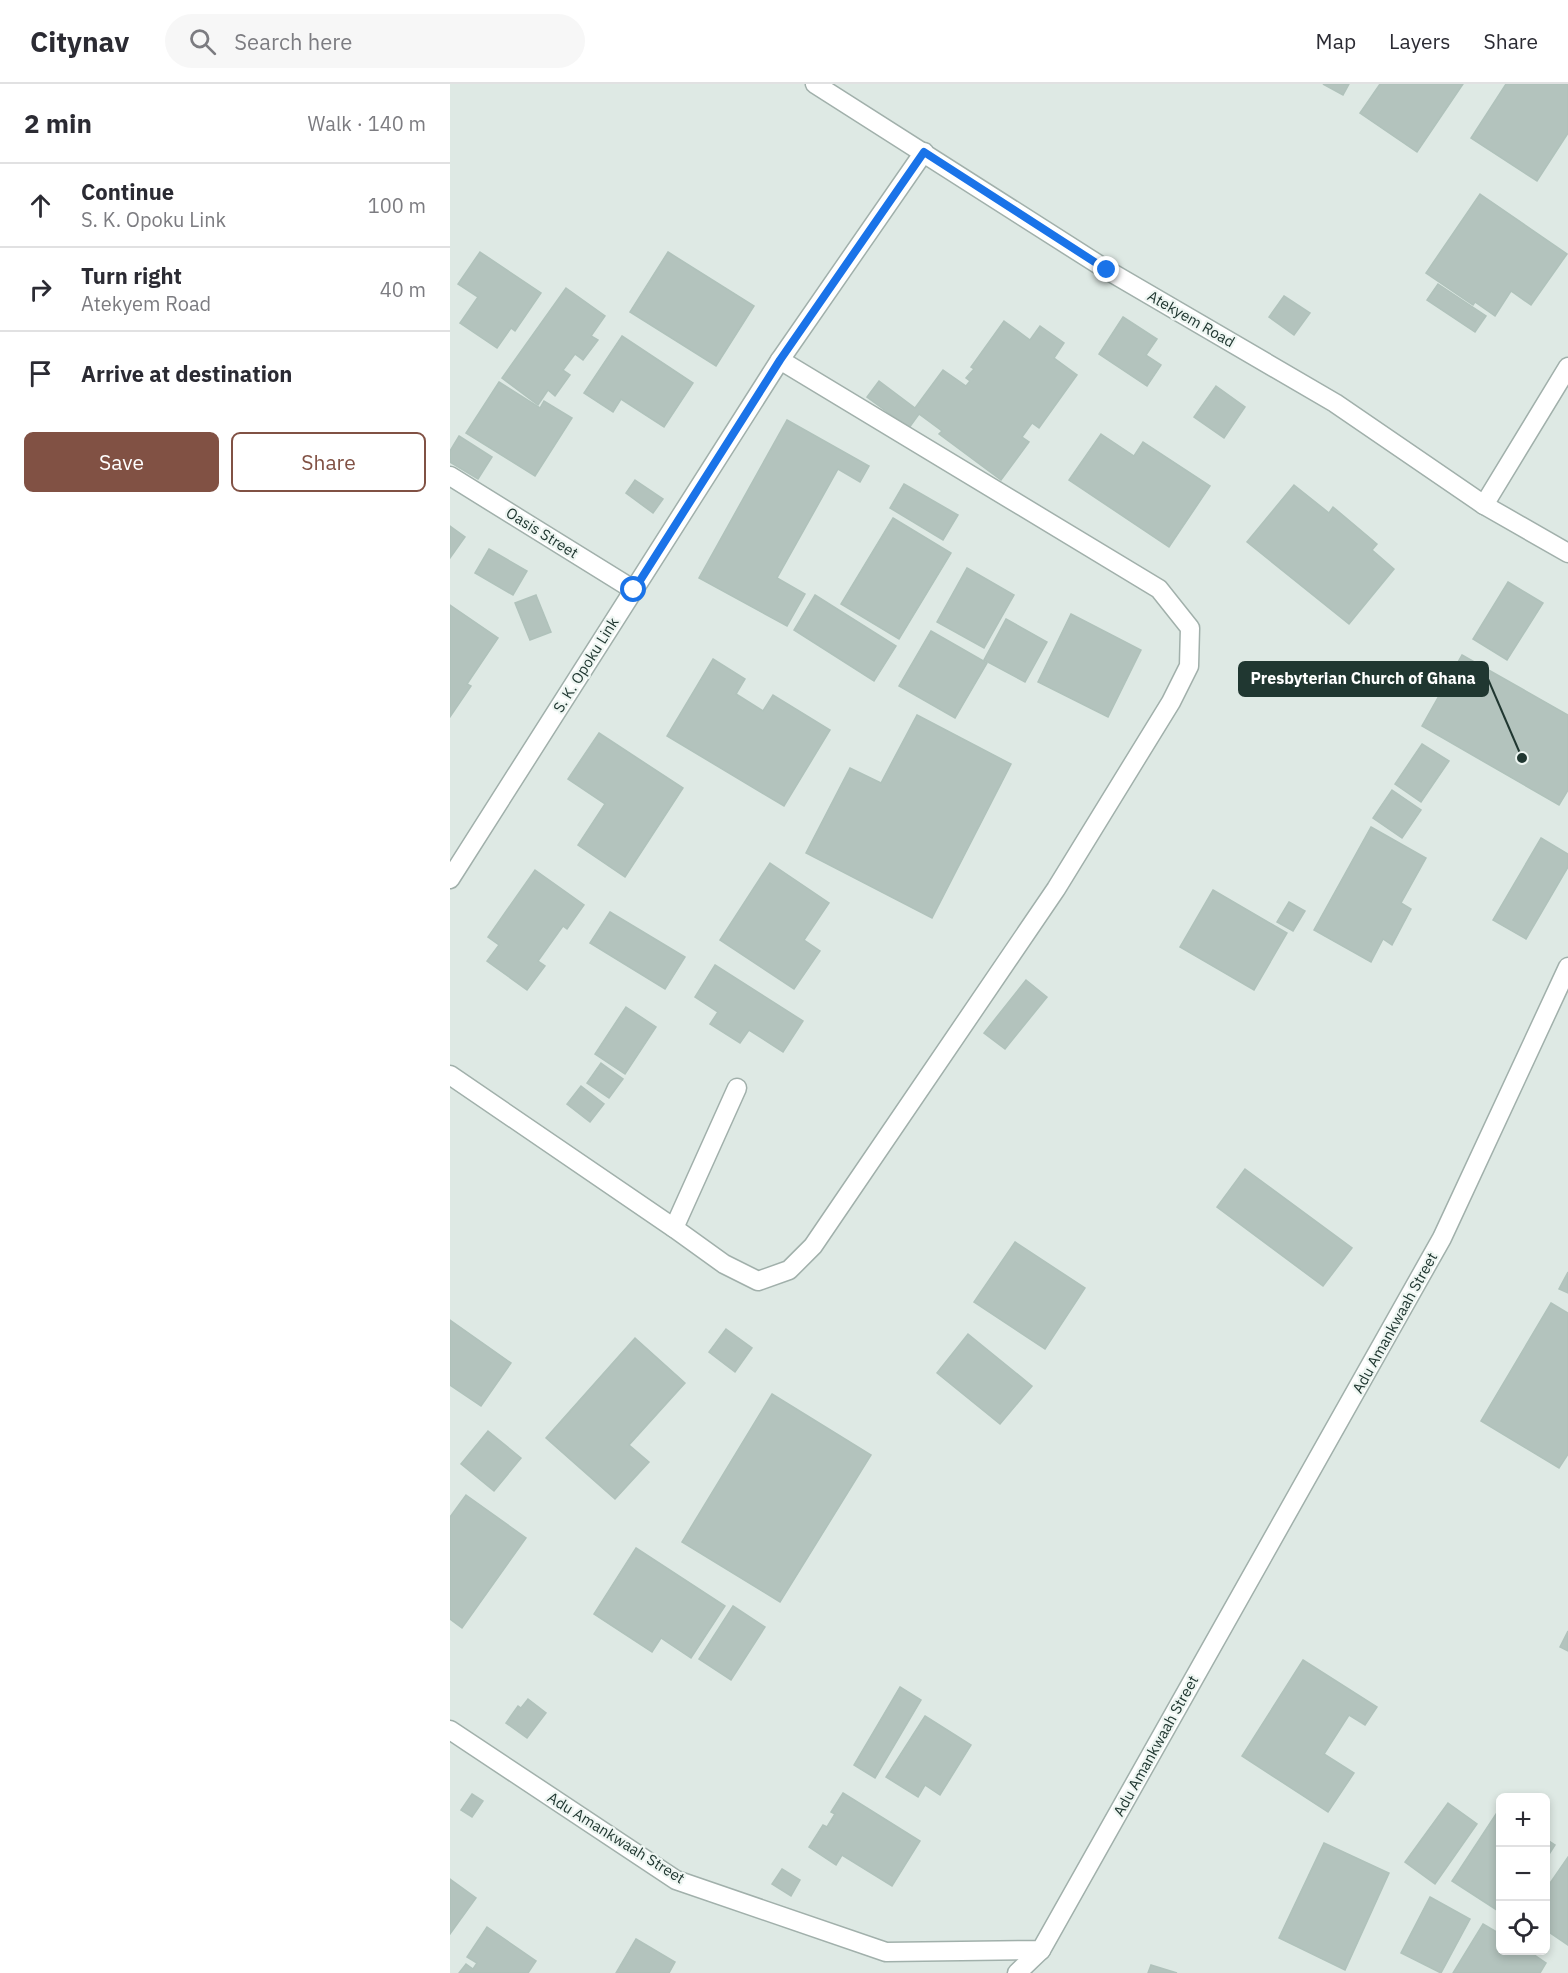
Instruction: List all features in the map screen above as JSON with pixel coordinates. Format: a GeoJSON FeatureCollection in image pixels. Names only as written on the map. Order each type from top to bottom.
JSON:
{"type":"FeatureCollection","features":[{"type":"Feature","properties":{"kind":"street","name":"Atekyem Road"},"geometry":{"type":"LineString","coordinates":[[815,84],[1107,270],[1335,403],[1484,505],[1568,553]]}},
{"type":"Feature","properties":{"kind":"street","name":"S. K. Opoku Link"},"geometry":{"type":"LineString","coordinates":[[450,879],[780,360],[924,152]]}},
{"type":"Feature","properties":{"kind":"street"},"geometry":{"type":"LineString","coordinates":[[450,1075],[724,1264],[758,1281],[789,1270],[813,1246],[1056,889],[1165,711],[1189,666],[1190,628],[1159,590],[780,360]]}},
{"type":"Feature","properties":{"kind":"street"},"geometry":{"type":"LineString","coordinates":[[1484,505],[1568,367]]}},
{"type":"Feature","properties":{"kind":"street","name":"Oasis Street"},"geometry":{"type":"LineString","coordinates":[[450,476],[634,590]]}},
{"type":"Feature","properties":{"kind":"street","name":"Adu Amankwaah Street"},"geometry":{"type":"LineString","coordinates":[[450,1730],[676,1880],[886,1952],[1041,1950],[1442,1238],[1568,968]]}},
{"type":"Feature","properties":{"kind":"street"},"geometry":{"type":"LineString","coordinates":[[674,1228],[737,1088]]}},
{"type":"Feature","properties":{"kind":"street"},"geometry":{"type":"LineString","coordinates":[[1017,1973],[1041,1950]]}},
{"type":"Feature","properties":{"kind":"building"},"geometry":{"type":"Polygon","coordinates":[[[1323,84],[1349,84],[1343,95],[1323,84]]]}},
{"type":"Feature","properties":{"kind":"building"},"geometry":{"type":"Polygon","coordinates":[[[1380,84],[1463,84],[1417,152],[1360,113],[1380,84]]]}},
{"type":"Feature","properties":{"kind":"building"},"geometry":{"type":"Polygon","coordinates":[[[1506,84],[1568,84],[1568,133],[1537,181],[1471,138],[1506,84]]]}},
{"type":"Feature","properties":{"kind":"building"},"geometry":{"type":"Polygon","coordinates":[[[1480,194],[1567,254],[1531,305],[1511,291],[1495,316],[1475,302],[1473,305],[1426,273],[1480,194]]]}},
{"type":"Feature","properties":{"kind":"building"},"geometry":{"type":"Polygon","coordinates":[[[480,252],[541,293],[515,331],[511,328],[497,348],[460,323],[478,297],[458,284],[480,252]]]}},
{"type":"Feature","properties":{"kind":"building"},"geometry":{"type":"Polygon","coordinates":[[[668,252],[754,306],[716,366],[630,312],[668,252]]]}},
{"type":"Feature","properties":{"kind":"building"},"geometry":{"type":"Polygon","coordinates":[[[1438,284],[1486,316],[1475,332],[1427,300],[1438,284]]]}},
{"type":"Feature","properties":{"kind":"building"},"geometry":{"type":"Polygon","coordinates":[[[566,288],[605,316],[591,336],[598,340],[583,360],[575,354],[563,370],[570,375],[555,396],[548,390],[538,405],[502,378],[566,288]]]}},
{"type":"Feature","properties":{"kind":"building"},"geometry":{"type":"Polygon","coordinates":[[[1284,296],[1310,313],[1294,335],[1269,317],[1284,296]]]}},
{"type":"Feature","properties":{"kind":"building"},"geometry":{"type":"Polygon","coordinates":[[[1123,317],[1157,339],[1146,355],[1161,365],[1147,386],[1099,354],[1123,317]]]}},
{"type":"Feature","properties":{"kind":"building"},"geometry":{"type":"Polygon","coordinates":[[[1004,321],[1030,340],[1040,326],[1064,343],[1054,358],[1077,375],[1039,428],[1032,423],[1022,437],[1029,442],[1001,480],[939,434],[942,431],[919,414],[909,428],[867,397],[879,381],[915,408],[943,370],[966,386],[970,381],[966,378],[974,369],[971,367],[1004,321]]]}},
{"type":"Feature","properties":{"kind":"building"},"geometry":{"type":"Polygon","coordinates":[[[622,336],[693,383],[664,427],[621,399],[613,412],[584,393],[622,336]]]}},
{"type":"Feature","properties":{"kind":"building"},"geometry":{"type":"Polygon","coordinates":[[[499,382],[540,408],[544,401],[572,418],[535,476],[466,433],[499,382]]]}},
{"type":"Feature","properties":{"kind":"building"},"geometry":{"type":"Polygon","coordinates":[[[1216,386],[1245,407],[1224,438],[1194,417],[1216,386]]]}},
{"type":"Feature","properties":{"kind":"building"},"geometry":{"type":"Polygon","coordinates":[[[787,420],[869,466],[860,482],[838,469],[777,578],[805,594],[787,626],[699,578],[787,420]]]}},
{"type":"Feature","properties":{"kind":"building"},"geometry":{"type":"Polygon","coordinates":[[[1101,434],[1134,456],[1143,442],[1210,486],[1169,547],[1069,480],[1101,434]]]}},
{"type":"Feature","properties":{"kind":"building"},"geometry":{"type":"Polygon","coordinates":[[[459,436],[492,457],[478,479],[450,462],[450,451],[459,436]]]}},
{"type":"Feature","properties":{"kind":"building"},"geometry":{"type":"Polygon","coordinates":[[[635,480],[663,499],[653,513],[626,493],[635,480]]]}},
{"type":"Feature","properties":{"kind":"building"},"geometry":{"type":"Polygon","coordinates":[[[904,484],[958,515],[943,540],[890,508],[904,484]]]}},
{"type":"Feature","properties":{"kind":"building"},"geometry":{"type":"Polygon","coordinates":[[[1294,485],[1329,513],[1333,507],[1377,544],[1372,550],[1394,569],[1349,624],[1247,542],[1294,485]]]}},
{"type":"Feature","properties":{"kind":"building"},"geometry":{"type":"Polygon","coordinates":[[[893,518],[951,553],[899,639],[841,604],[893,518]]]}},
{"type":"Feature","properties":{"kind":"building"},"geometry":{"type":"Polygon","coordinates":[[[450,526],[465,537],[450,558],[450,526]]]}},
{"type":"Feature","properties":{"kind":"building"},"geometry":{"type":"Polygon","coordinates":[[[489,549],[527,571],[513,595],[475,573],[489,549]]]}},
{"type":"Feature","properties":{"kind":"building"},"geometry":{"type":"Polygon","coordinates":[[[967,568],[1014,595],[984,648],[937,622],[967,568]]]}},
{"type":"Feature","properties":{"kind":"building"},"geometry":{"type":"Polygon","coordinates":[[[1508,582],[1543,603],[1507,660],[1473,639],[1508,582]]]}},
{"type":"Feature","properties":{"kind":"building"},"geometry":{"type":"Polygon","coordinates":[[[536,595],[551,632],[530,640],[515,603],[536,595]]]}},
{"type":"Feature","properties":{"kind":"building"},"geometry":{"type":"Polygon","coordinates":[[[815,595],[896,646],[874,681],[794,630],[815,595]]]}},
{"type":"Feature","properties":{"kind":"building"},"geometry":{"type":"Polygon","coordinates":[[[450,605],[498,638],[467,684],[471,686],[450,717],[450,605]]]}},
{"type":"Feature","properties":{"kind":"building"},"geometry":{"type":"Polygon","coordinates":[[[1071,614],[1141,650],[1108,717],[1038,682],[1071,614]]]}},
{"type":"Feature","properties":{"kind":"building"},"geometry":{"type":"Polygon","coordinates":[[[1006,619],[1047,642],[1025,682],[984,660],[1006,619]]]}},
{"type":"Feature","properties":{"kind":"building"},"geometry":{"type":"Polygon","coordinates":[[[931,631],[987,663],[955,718],[899,686],[931,631]]]}},
{"type":"Feature","properties":{"kind":"building"},"geometry":{"type":"Polygon","coordinates":[[[1462,655],[1568,715],[1568,790],[1559,805],[1422,726],[1462,655]]]}},
{"type":"Feature","properties":{"kind":"building"},"geometry":{"type":"Polygon","coordinates":[[[713,659],[745,679],[736,694],[763,711],[773,695],[830,730],[784,806],[667,736],[713,659]]]}},
{"type":"Feature","properties":{"kind":"building"},"geometry":{"type":"Polygon","coordinates":[[[917,715],[1011,764],[932,918],[806,853],[850,768],[881,783],[917,715]]]}},
{"type":"Feature","properties":{"kind":"building"},"geometry":{"type":"Polygon","coordinates":[[[599,733],[683,788],[625,877],[578,845],[605,804],[568,779],[599,733]]]}},
{"type":"Feature","properties":{"kind":"building"},"geometry":{"type":"Polygon","coordinates":[[[1422,744],[1449,761],[1421,802],[1395,784],[1422,744]]]}},
{"type":"Feature","properties":{"kind":"building"},"geometry":{"type":"Polygon","coordinates":[[[1392,790],[1421,810],[1402,838],[1373,818],[1392,790]]]}},
{"type":"Feature","properties":{"kind":"building"},"geometry":{"type":"Polygon","coordinates":[[[1371,827],[1426,858],[1401,903],[1411,909],[1392,945],[1383,939],[1371,962],[1314,930],[1371,827]]]}},
{"type":"Feature","properties":{"kind":"building"},"geometry":{"type":"Polygon","coordinates":[[[1541,838],[1568,854],[1568,867],[1526,939],[1493,920],[1541,838]]]}},
{"type":"Feature","properties":{"kind":"building"},"geometry":{"type":"Polygon","coordinates":[[[770,863],[829,903],[804,940],[820,951],[794,989],[720,940],[770,863]]]}},
{"type":"Feature","properties":{"kind":"building"},"geometry":{"type":"Polygon","coordinates":[[[535,870],[584,905],[567,929],[563,926],[538,961],[545,966],[527,990],[487,961],[499,945],[488,937],[535,870]]]}},
{"type":"Feature","properties":{"kind":"building"},"geometry":{"type":"Polygon","coordinates":[[[1213,890],[1287,933],[1254,990],[1180,947],[1213,890]]]}},
{"type":"Feature","properties":{"kind":"building"},"geometry":{"type":"Polygon","coordinates":[[[1289,902],[1305,911],[1293,931],[1277,922],[1289,902]]]}},
{"type":"Feature","properties":{"kind":"building"},"geometry":{"type":"Polygon","coordinates":[[[610,912],[685,957],[665,989],[590,943],[610,912]]]}},
{"type":"Feature","properties":{"kind":"building"},"geometry":{"type":"Polygon","coordinates":[[[715,965],[803,1021],[783,1052],[749,1030],[740,1043],[710,1024],[718,1012],[695,997],[715,965]]]}},
{"type":"Feature","properties":{"kind":"building"},"geometry":{"type":"Polygon","coordinates":[[[1026,980],[1047,997],[1005,1049],[984,1033],[1026,980]]]}},
{"type":"Feature","properties":{"kind":"building"},"geometry":{"type":"Polygon","coordinates":[[[626,1007],[656,1027],[625,1074],[595,1054],[626,1007]]]}},
{"type":"Feature","properties":{"kind":"building"},"geometry":{"type":"Polygon","coordinates":[[[601,1063],[623,1079],[609,1098],[587,1083],[601,1063]]]}},
{"type":"Feature","properties":{"kind":"building"},"geometry":{"type":"Polygon","coordinates":[[[581,1086],[604,1104],[590,1122],[567,1104],[581,1086]]]}},
{"type":"Feature","properties":{"kind":"building"},"geometry":{"type":"Polygon","coordinates":[[[1245,1169],[1352,1248],[1323,1286],[1217,1207],[1245,1169]]]}},
{"type":"Feature","properties":{"kind":"building"},"geometry":{"type":"Polygon","coordinates":[[[1015,1242],[1085,1288],[1045,1349],[974,1302],[1015,1242]]]}},
{"type":"Feature","properties":{"kind":"building"},"geometry":{"type":"Polygon","coordinates":[[[1568,1272],[1568,1293],[1559,1289],[1568,1272]]]}},
{"type":"Feature","properties":{"kind":"building"},"geometry":{"type":"Polygon","coordinates":[[[1551,1303],[1568,1313],[1568,1454],[1559,1468],[1481,1421],[1551,1303]]]}},
{"type":"Feature","properties":{"kind":"building"},"geometry":{"type":"Polygon","coordinates":[[[450,1320],[511,1363],[481,1406],[450,1385],[450,1320]]]}},
{"type":"Feature","properties":{"kind":"building"},"geometry":{"type":"Polygon","coordinates":[[[726,1329],[752,1348],[735,1372],[709,1352],[726,1329]]]}},
{"type":"Feature","properties":{"kind":"building"},"geometry":{"type":"Polygon","coordinates":[[[968,1334],[1032,1386],[1000,1424],[937,1373],[968,1334]]]}},
{"type":"Feature","properties":{"kind":"building"},"geometry":{"type":"Polygon","coordinates":[[[635,1338],[685,1383],[629,1445],[649,1462],[615,1499],[546,1438],[635,1338]]]}},
{"type":"Feature","properties":{"kind":"building"},"geometry":{"type":"Polygon","coordinates":[[[772,1394],[871,1455],[780,1602],[682,1542],[772,1394]]]}},
{"type":"Feature","properties":{"kind":"building"},"geometry":{"type":"Polygon","coordinates":[[[488,1431],[521,1458],[494,1491],[461,1464],[488,1431]]]}},
{"type":"Feature","properties":{"kind":"building"},"geometry":{"type":"Polygon","coordinates":[[[466,1495],[526,1538],[462,1628],[450,1619],[450,1517],[466,1495]]]}},
{"type":"Feature","properties":{"kind":"building"},"geometry":{"type":"Polygon","coordinates":[[[636,1548],[725,1606],[691,1658],[661,1638],[652,1652],[594,1614],[636,1548]]]}},
{"type":"Feature","properties":{"kind":"building"},"geometry":{"type":"Polygon","coordinates":[[[733,1606],[765,1627],[731,1680],[699,1659],[733,1606]]]}},
{"type":"Feature","properties":{"kind":"building"},"geometry":{"type":"Polygon","coordinates":[[[1568,1631],[1568,1651],[1560,1647],[1568,1631]]]}},
{"type":"Feature","properties":{"kind":"building"},"geometry":{"type":"Polygon","coordinates":[[[1303,1660],[1377,1707],[1365,1725],[1349,1715],[1324,1754],[1354,1773],[1328,1812],[1242,1756],[1303,1660]]]}},
{"type":"Feature","properties":{"kind":"building"},"geometry":{"type":"Polygon","coordinates":[[[900,1687],[921,1700],[875,1778],[854,1765],[900,1687]]]}},
{"type":"Feature","properties":{"kind":"building"},"geometry":{"type":"Polygon","coordinates":[[[528,1699],[546,1713],[527,1738],[506,1723],[518,1706],[521,1708],[528,1699]]]}},
{"type":"Feature","properties":{"kind":"building"},"geometry":{"type":"Polygon","coordinates":[[[925,1716],[971,1745],[940,1795],[925,1785],[918,1797],[886,1777],[925,1716]]]}},
{"type":"Feature","properties":{"kind":"building"},"geometry":{"type":"Polygon","coordinates":[[[843,1793],[920,1841],[892,1886],[842,1855],[836,1865],[809,1847],[823,1825],[827,1827],[835,1814],[831,1812],[843,1793]]]}},
{"type":"Feature","properties":{"kind":"building"},"geometry":{"type":"Polygon","coordinates":[[[472,1794],[483,1801],[472,1817],[461,1810],[472,1794]]]}},
{"type":"Feature","properties":{"kind":"building"},"geometry":{"type":"Polygon","coordinates":[[[1448,1803],[1477,1824],[1435,1884],[1405,1862],[1448,1803]]]}},
{"type":"Feature","properties":{"kind":"building"},"geometry":{"type":"Polygon","coordinates":[[[1496,1814],[1496,1909],[1452,1881],[1496,1814]]]}},
{"type":"Feature","properties":{"kind":"building"},"geometry":{"type":"Polygon","coordinates":[[[1550,1842],[1555,1845],[1550,1853],[1550,1842]]]}},
{"type":"Feature","properties":{"kind":"building"},"geometry":{"type":"Polygon","coordinates":[[[1324,1843],[1389,1873],[1345,1970],[1279,1938],[1324,1843]]]}},
{"type":"Feature","properties":{"kind":"building"},"geometry":{"type":"Polygon","coordinates":[[[1568,1857],[1568,1945],[1550,1933],[1550,1883],[1568,1857]]]}},
{"type":"Feature","properties":{"kind":"building"},"geometry":{"type":"Polygon","coordinates":[[[782,1869],[800,1880],[791,1896],[772,1884],[782,1869]]]}},
{"type":"Feature","properties":{"kind":"building"},"geometry":{"type":"Polygon","coordinates":[[[450,1879],[476,1898],[450,1934],[450,1879]]]}},
{"type":"Feature","properties":{"kind":"building"},"geometry":{"type":"Polygon","coordinates":[[[1430,1897],[1470,1919],[1441,1973],[1401,1953],[1430,1897]]]}},
{"type":"Feature","properties":{"kind":"building"},"geometry":{"type":"Polygon","coordinates":[[[1483,1924],[1496,1932],[1496,1955],[1534,1955],[1546,1963],[1540,1973],[1453,1973],[1483,1924]]]}},
{"type":"Feature","properties":{"kind":"building"},"geometry":{"type":"Polygon","coordinates":[[[487,1927],[536,1961],[528,1973],[459,1973],[466,1964],[473,1969],[477,1963],[467,1957],[487,1927]]]}},
{"type":"Feature","properties":{"kind":"building"},"geometry":{"type":"Polygon","coordinates":[[[636,1939],[675,1962],[669,1973],[616,1973],[636,1939]]]}},
{"type":"Feature","properties":{"kind":"building"},"geometry":{"type":"Polygon","coordinates":[[[1151,1965],[1177,1973],[1148,1973],[1151,1965]]]}},
{"type":"Feature","properties":{"kind":"place","name":"Presbyterian Church of Ghana"},"geometry":{"type":"Point","coordinates":[1522,758]}},
{"type":"Feature","properties":{"kind":"route"},"geometry":{"type":"LineString","coordinates":[[634,590],[780,360],[924,152],[1107,270]]}}]}
